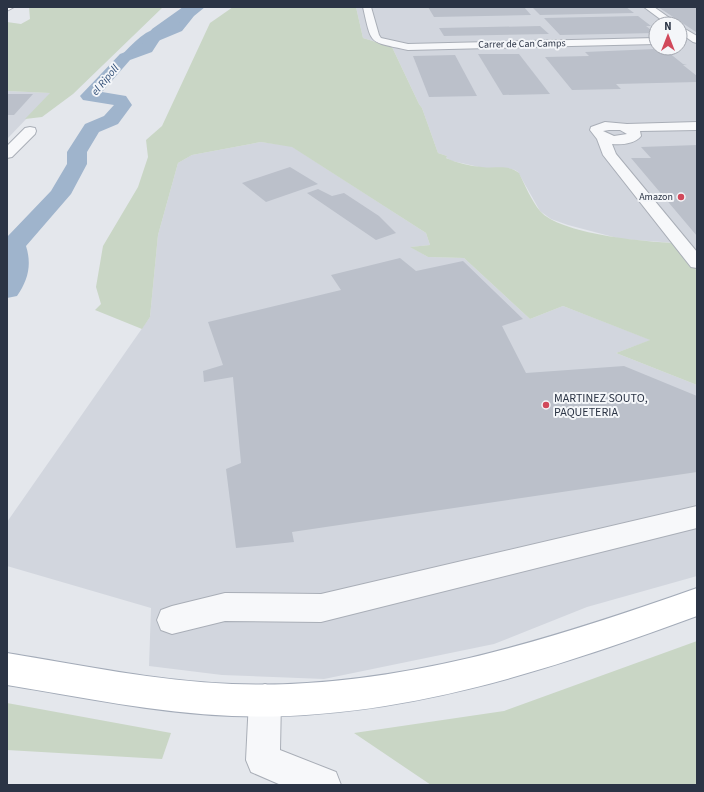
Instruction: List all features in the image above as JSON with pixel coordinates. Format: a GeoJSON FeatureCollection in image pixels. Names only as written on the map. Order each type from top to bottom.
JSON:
{"type":"FeatureCollection","features":[{"type":"Feature","properties":{"kind":"main road"},"geometry":{"type":"LineString","coordinates":[[7,669],[162,694],[232,700],[265,700],[368,694],[420,685],[503,666],[623,628],[697,602]]}},
{"type":"Feature","properties":{"kind":"street","name":"Carrer de Can Camps"},"geometry":{"type":"LineString","coordinates":[[367,7],[374,36],[378,40],[408,47],[648,41]]}},
{"type":"Feature","properties":{"kind":"street"},"geometry":{"type":"LineString","coordinates":[[648,7],[661,16]]}},
{"type":"Feature","properties":{"kind":"street"},"geometry":{"type":"LineString","coordinates":[[688,34],[697,40]]}},
{"type":"Feature","properties":{"kind":"street"},"geometry":{"type":"LineString","coordinates":[[606,138],[621,140],[632,138],[634,134],[628,129],[697,127]]}},
{"type":"Feature","properties":{"kind":"street"},"geometry":{"type":"LineString","coordinates":[[7,154],[30,131]]}},
{"type":"Feature","properties":{"kind":"street"},"geometry":{"type":"LineString","coordinates":[[606,138],[616,154],[697,255]]}},
{"type":"Feature","properties":{"kind":"street"},"geometry":{"type":"LineString","coordinates":[[606,138],[610,155],[697,263]]}},
{"type":"Feature","properties":{"kind":"street"},"geometry":{"type":"LineString","coordinates":[[172,620],[224,607],[321,608],[697,517]]}},
{"type":"Feature","properties":{"kind":"street"},"geometry":{"type":"LineString","coordinates":[[265,700],[263,760],[323,785]]}},
{"type":"Feature","properties":{"kind":"shaded area"},"geometry":{"type":"Polygon","coordinates":[[[356,7],[697,7],[697,271],[676,243],[621,239],[551,219],[540,211],[518,172],[515,170],[507,168],[483,168],[452,161],[445,157],[447,156],[438,153],[422,108],[392,47],[363,38],[356,7]]]}},
{"type":"Feature","properties":{"kind":"shaded area"},"geometry":{"type":"Polygon","coordinates":[[[7,91],[51,93],[7,139],[7,91]]]}},
{"type":"Feature","properties":{"kind":"shaded area"},"geometry":{"type":"Polygon","coordinates":[[[261,142],[291,146],[426,233],[430,245],[411,247],[428,257],[464,258],[530,319],[563,306],[651,340],[616,353],[697,385],[697,576],[587,607],[494,644],[324,679],[222,675],[149,666],[151,608],[7,566],[7,522],[150,317],[158,235],[178,163],[192,155],[261,142]]]}},
{"type":"Feature","properties":{"kind":"green space"},"geometry":{"type":"Polygon","coordinates":[[[29,7],[163,7],[73,94],[42,117],[25,119],[50,93],[7,91],[7,22],[21,24],[30,19],[29,7]]]}},
{"type":"Feature","properties":{"kind":"green space"},"geometry":{"type":"Polygon","coordinates":[[[233,7],[356,7],[363,38],[392,47],[422,108],[438,153],[447,156],[446,158],[473,166],[515,170],[519,173],[540,211],[550,219],[565,226],[604,235],[644,241],[676,243],[697,271],[697,385],[616,353],[650,340],[563,306],[530,319],[464,258],[428,257],[410,247],[430,245],[426,233],[292,147],[261,142],[192,155],[178,163],[158,235],[150,317],[142,329],[95,310],[101,304],[96,287],[103,246],[138,187],[148,157],[146,140],[162,126],[210,23],[233,7]]]}},
{"type":"Feature","properties":{"kind":"green space"},"geometry":{"type":"Polygon","coordinates":[[[697,641],[697,785],[431,785],[354,733],[504,711],[697,641]]]}},
{"type":"Feature","properties":{"kind":"green space"},"geometry":{"type":"Polygon","coordinates":[[[7,703],[171,733],[162,759],[7,750],[7,703]]]}},
{"type":"Feature","properties":{"kind":"water"},"geometry":{"type":"Polygon","coordinates":[[[191,7],[205,7],[194,16],[182,31],[158,41],[149,51],[126,58],[111,75],[107,74],[115,63],[140,37],[168,22],[182,11],[191,7]]]}},
{"type":"Feature","properties":{"kind":"building"},"geometry":{"type":"Polygon","coordinates":[[[428,7],[524,7],[531,15],[434,17],[428,7]]]}},
{"type":"Feature","properties":{"kind":"building"},"geometry":{"type":"Polygon","coordinates":[[[532,7],[626,7],[634,13],[540,15],[532,7]]]}},
{"type":"Feature","properties":{"kind":"building"},"geometry":{"type":"Polygon","coordinates":[[[658,7],[697,7],[697,33],[688,27],[688,16],[672,16],[658,7]]]}},
{"type":"Feature","properties":{"kind":"building"},"geometry":{"type":"Polygon","coordinates":[[[638,16],[648,24],[648,26],[646,26],[648,28],[648,33],[560,35],[544,18],[638,16]]]}},
{"type":"Feature","properties":{"kind":"building"},"geometry":{"type":"Polygon","coordinates":[[[540,26],[549,34],[444,36],[439,28],[540,26]]]}},
{"type":"Feature","properties":{"kind":"building"},"geometry":{"type":"Polygon","coordinates":[[[648,49],[648,56],[673,56],[683,64],[687,64],[683,65],[697,76],[697,82],[616,84],[621,89],[572,90],[545,57],[589,56],[585,52],[648,49]]]}},
{"type":"Feature","properties":{"kind":"building"},"geometry":{"type":"Polygon","coordinates":[[[478,54],[519,54],[550,94],[503,95],[478,54]]]}},
{"type":"Feature","properties":{"kind":"building"},"geometry":{"type":"Polygon","coordinates":[[[455,55],[477,96],[429,97],[413,56],[455,55]]]}},
{"type":"Feature","properties":{"kind":"building"},"geometry":{"type":"Polygon","coordinates":[[[7,94],[33,94],[14,115],[7,115],[7,94]]]}},
{"type":"Feature","properties":{"kind":"building","name":"Amazon"},"geometry":{"type":"Polygon","coordinates":[[[697,145],[697,236],[631,158],[651,158],[641,147],[697,145]]]}},
{"type":"Feature","properties":{"kind":"building"},"geometry":{"type":"Polygon","coordinates":[[[290,167],[318,184],[266,202],[242,183],[290,167]]]}},
{"type":"Feature","properties":{"kind":"building"},"geometry":{"type":"Polygon","coordinates":[[[318,189],[332,196],[344,193],[379,216],[396,233],[376,240],[307,193],[318,189]]]}},
{"type":"Feature","properties":{"kind":"building"},"geometry":{"type":"Polygon","coordinates":[[[400,258],[416,271],[463,261],[523,319],[502,326],[526,373],[624,366],[697,396],[697,472],[292,532],[294,542],[236,548],[226,469],[241,463],[233,377],[204,382],[203,371],[223,365],[208,322],[341,290],[331,275],[400,258]]]}},
{"type":"Feature","properties":{"kind":"waterway","name":"el Ripoll"},"geometry":{"type":"LineString","coordinates":[[7,290],[13,280],[16,268],[16,256],[13,245],[60,194],[77,164],[77,152],[92,128],[111,120],[123,105],[120,100],[89,96],[125,57],[147,49],[157,32],[183,14],[184,11],[196,7]]}},
{"type":"Feature","properties":{"kind":"place","name":"Amazon"},"geometry":{"type":"Point","coordinates":[681,197]}},
{"type":"Feature","properties":{"kind":"place","name":"MARTINEZ SOUTO, PAQUETERIA"},"geometry":{"type":"Point","coordinates":[546,405]}}]}
